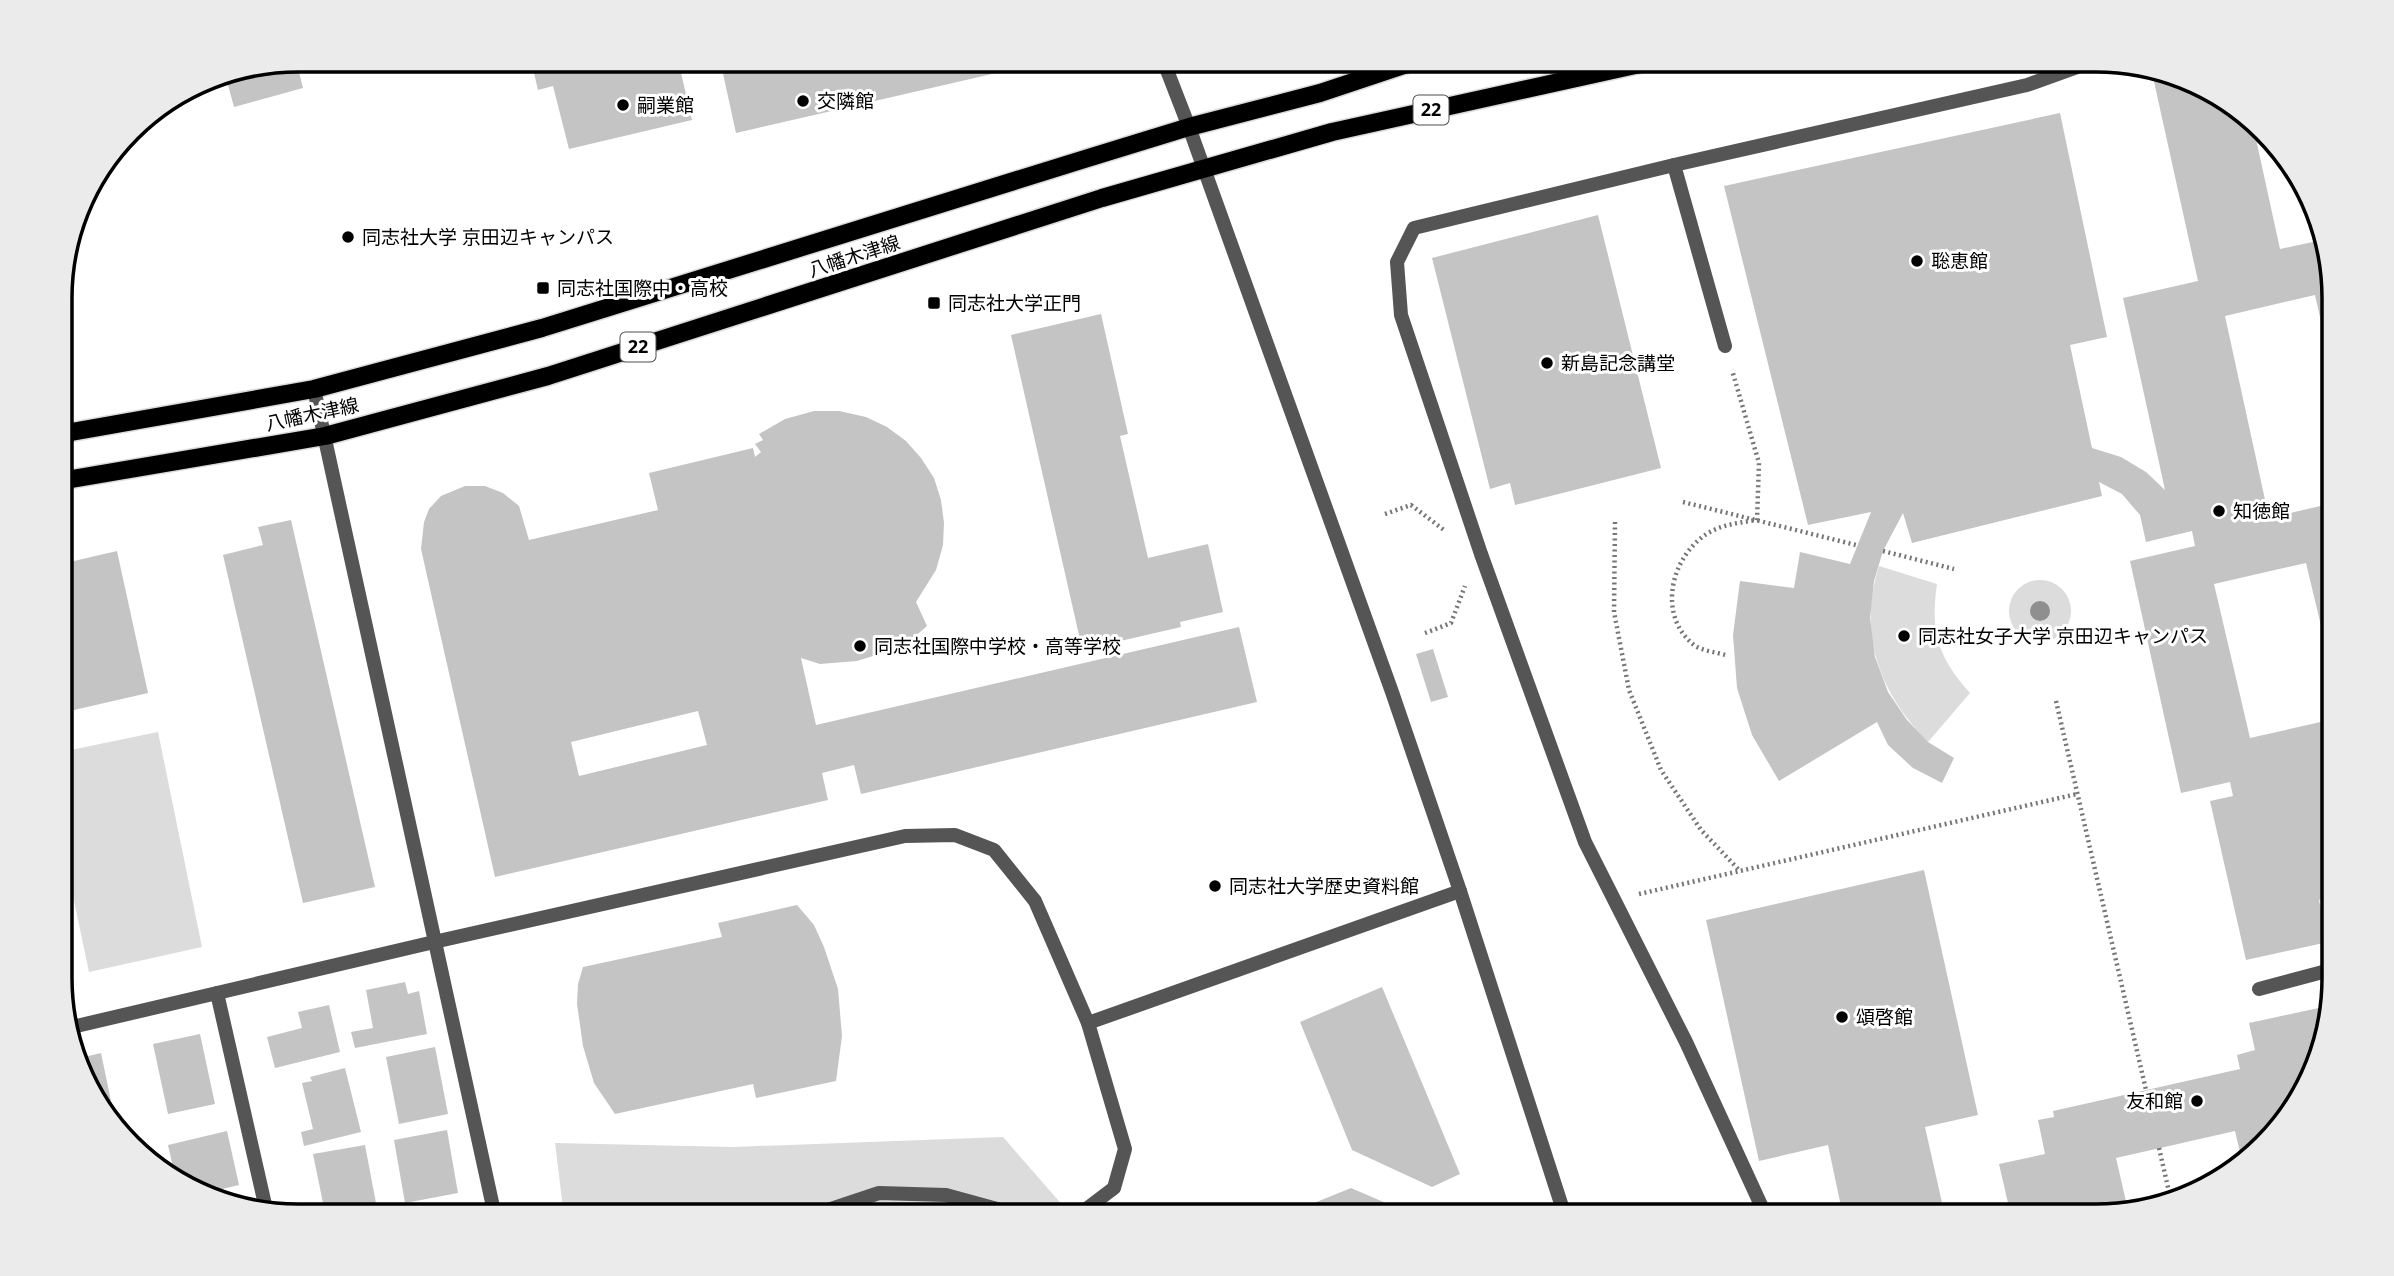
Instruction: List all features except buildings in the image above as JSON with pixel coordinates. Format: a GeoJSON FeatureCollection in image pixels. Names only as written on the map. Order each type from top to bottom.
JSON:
{"type":"FeatureCollection","features":[{"type":"Feature","properties":{"kind":"main road","name":"八幡木津線"},"geometry":{"type":"LineString","coordinates":[[72,432],[314,389],[542,328],[1189,127],[1320,93],[1383,72]]}},
{"type":"Feature","properties":{"kind":"main road","name":"八幡木津線"},"geometry":{"type":"LineString","coordinates":[[72,479],[325,436],[548,376],[1102,198],[1332,132],[1604,72]]}},
{"type":"Feature","properties":{"kind":"street"},"geometry":{"type":"LineString","coordinates":[[1168,72],[1205,169],[1392,692],[1460,891],[1561,1204]]}},
{"type":"Feature","properties":{"kind":"street"},"geometry":{"type":"LineString","coordinates":[[1760,1204],[1686,1042],[1585,842],[1472,527],[1401,315],[1397,262],[1414,228],[1674,165],[2027,85],[2063,72]]}},
{"type":"Feature","properties":{"kind":"street"},"geometry":{"type":"LineString","coordinates":[[1674,165],[1724,345]]}},
{"type":"Feature","properties":{"kind":"street"},"geometry":{"type":"LineString","coordinates":[[314,389],[492,1204]]}},
{"type":"Feature","properties":{"kind":"street"},"geometry":{"type":"LineString","coordinates":[[77,1025],[905,836],[954,835],[994,850],[1035,901],[1088,1023],[1125,1149],[1114,1188],[1093,1204]]}},
{"type":"Feature","properties":{"kind":"street"},"geometry":{"type":"LineString","coordinates":[[1088,1023],[1460,891]]}},
{"type":"Feature","properties":{"kind":"street"},"geometry":{"type":"LineString","coordinates":[[2259,989],[2322,972]]}},
{"type":"Feature","properties":{"kind":"street"},"geometry":{"type":"LineString","coordinates":[[217,993],[264,1201]]}},
{"type":"Feature","properties":{"kind":"street"},"geometry":{"type":"LineString","coordinates":[[846,1204],[879,1193],[946,1195],[979,1204]]}},
{"type":"Feature","properties":{"kind":"path"},"geometry":{"type":"LineString","coordinates":[[1724,345],[1759,463],[1757,520]]}},
{"type":"Feature","properties":{"kind":"path"},"geometry":{"type":"LineString","coordinates":[[1683,502],[1856,545]]}},
{"type":"Feature","properties":{"kind":"path"},"geometry":{"type":"LineString","coordinates":[[1385,514],[1411,505],[1453,537]]}},
{"type":"Feature","properties":{"kind":"path"},"geometry":{"type":"LineString","coordinates":[[1725,655],[1696,647],[1678,627],[1671,597],[1679,563],[1701,538],[1722,526],[1757,520]]}},
{"type":"Feature","properties":{"kind":"path"},"geometry":{"type":"LineString","coordinates":[[1615,523],[1614,612],[1629,690],[1661,770],[1701,830],[1740,871]]}},
{"type":"Feature","properties":{"kind":"path"},"geometry":{"type":"LineString","coordinates":[[1883,551],[1954,569]]}},
{"type":"Feature","properties":{"kind":"path"},"geometry":{"type":"LineString","coordinates":[[1425,633],[1451,623],[1467,580]]}},
{"type":"Feature","properties":{"kind":"path"},"geometry":{"type":"LineString","coordinates":[[2056,701],[2146,1090]]}},
{"type":"Feature","properties":{"kind":"path"},"geometry":{"type":"LineString","coordinates":[[1615,900],[2077,794]]}},
{"type":"Feature","properties":{"kind":"path"},"geometry":{"type":"LineString","coordinates":[[2159,1148],[2169,1192]]}},
{"type":"Feature","properties":{"kind":"shaded area"},"geometry":{"type":"Polygon","coordinates":[[[1879,566],[1937,584],[1935,616],[1939,643],[1950,668],[1970,693],[1928,742],[1897,703],[1877,661],[1872,639],[1871,615],[1879,566]]]}},
{"type":"Feature","properties":{"kind":"shaded area"},"geometry":{"type":"Polygon","coordinates":[[[2034,580],[2046,580],[2062,589],[2069,599],[2069,623],[2062,633],[2046,642],[2034,642],[2023,637],[2014,628],[2009,617],[2009,605],[2014,594],[2023,585],[2034,580]]]}},
{"type":"Feature","properties":{"kind":"shaded area"},"geometry":{"type":"Polygon","coordinates":[[[158,732],[202,947],[89,972],[72,891],[72,750],[158,732]]]}},
{"type":"Feature","properties":{"kind":"shaded area"},"geometry":{"type":"Polygon","coordinates":[[[1003,1137],[1062,1204],[563,1204],[555,1143],[733,1147],[1003,1137]]]}},
{"type":"Feature","properties":{"kind":"place","name":"交隣館"},"geometry":{"type":"Point","coordinates":[803,101]}},
{"type":"Feature","properties":{"kind":"place","name":"嗣業館"},"geometry":{"type":"Point","coordinates":[623,105]}},
{"type":"Feature","properties":{"kind":"place","name":"同志社大学 京田辺キャンパス"},"geometry":{"type":"Point","coordinates":[348,237]}},
{"type":"Feature","properties":{"kind":"place","name":"聡恵館"},"geometry":{"type":"Point","coordinates":[1917,261]}},
{"type":"Feature","properties":{"kind":"place","name":"同志社国際中・高校"},"geometry":{"type":"Point","coordinates":[543,288]}},
{"type":"Feature","properties":{"kind":"place","name":"同志社大学正門"},"geometry":{"type":"Point","coordinates":[934,303]}},
{"type":"Feature","properties":{"kind":"place","name":"新島記念講堂"},"geometry":{"type":"Point","coordinates":[1547,363]}},
{"type":"Feature","properties":{"kind":"place","name":"知徳館"},"geometry":{"type":"Point","coordinates":[2219,511]}},
{"type":"Feature","properties":{"kind":"place","name":"同志社女子大学 京田辺キャンパス"},"geometry":{"type":"Point","coordinates":[1904,636]}},
{"type":"Feature","properties":{"kind":"place","name":"同志社国際中学校・高等学校"},"geometry":{"type":"Point","coordinates":[860,646]}},
{"type":"Feature","properties":{"kind":"place","name":"同志社大学歴史資料館"},"geometry":{"type":"Point","coordinates":[1215,886]}},
{"type":"Feature","properties":{"kind":"place","name":"頌啓館"},"geometry":{"type":"Point","coordinates":[1842,1017]}},
{"type":"Feature","properties":{"kind":"place","name":"友和館"},"geometry":{"type":"Point","coordinates":[2197,1101]}}]}
